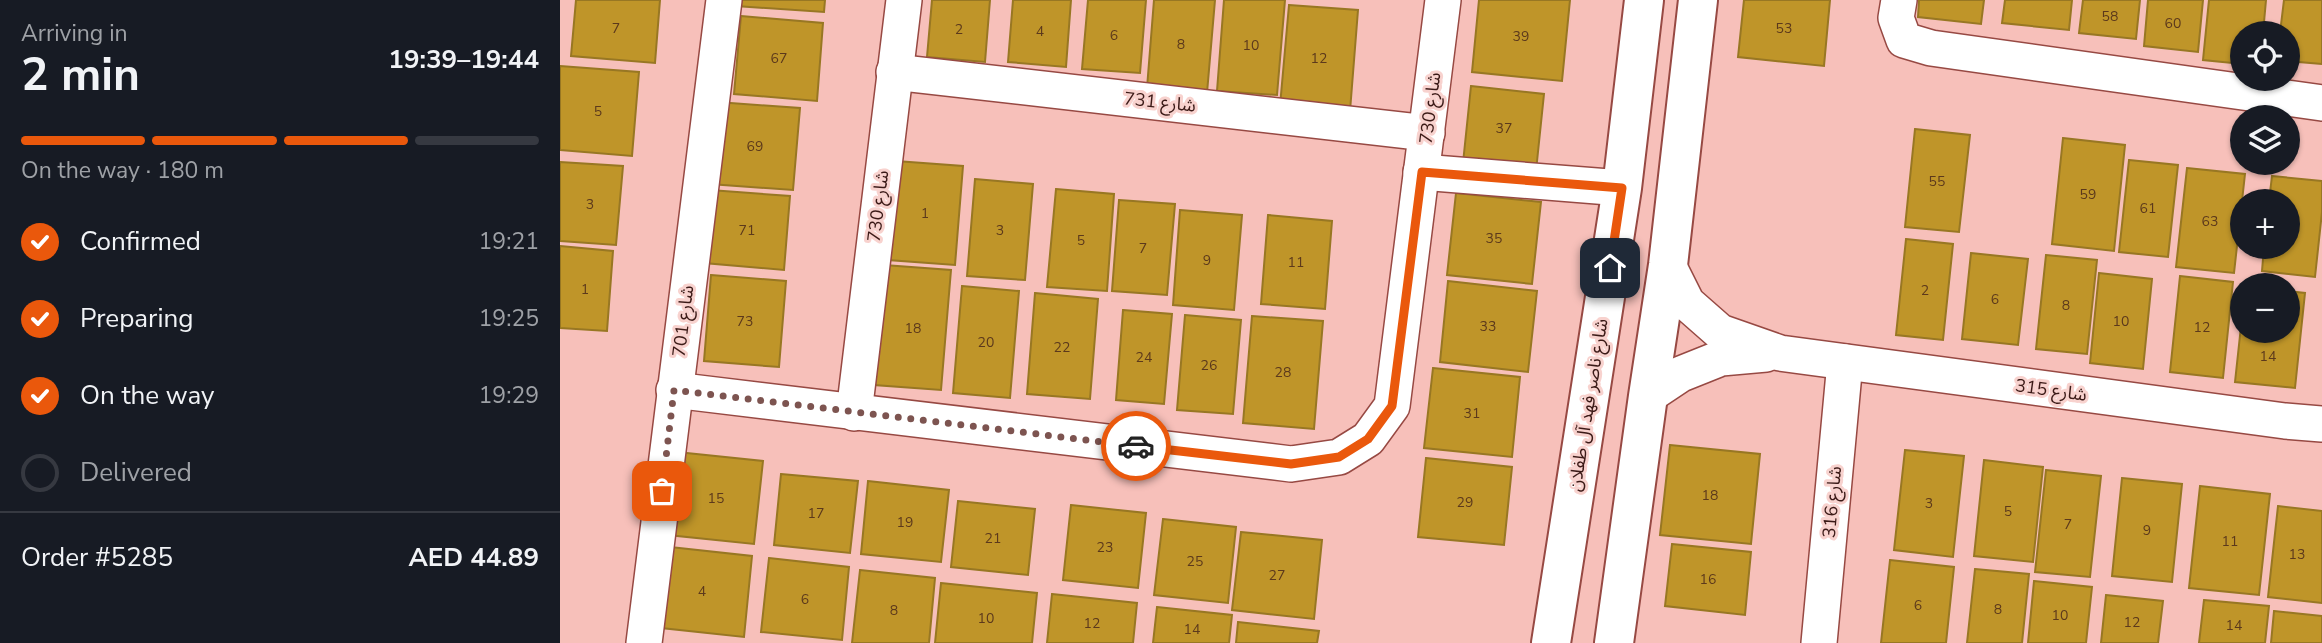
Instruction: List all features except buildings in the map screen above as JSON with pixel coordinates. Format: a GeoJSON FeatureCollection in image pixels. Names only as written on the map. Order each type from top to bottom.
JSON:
{"type":"FeatureCollection","features":[{"type":"Feature","properties":{"kind":"street","name":"شارع 701"},"geometry":{"type":"LineString","coordinates":[[644,643],[724,0]]}},
{"type":"Feature","properties":{"kind":"street","name":"شارع 730"},"geometry":{"type":"LineString","coordinates":[[854,413],[904,0]]}},
{"type":"Feature","properties":{"kind":"street","name":"شارع 730"},"geometry":{"type":"LineString","coordinates":[[674,390],[1291,464],[1339,457],[1368,439],[1392,406],[1443,0]]}},
{"type":"Feature","properties":{"kind":"street","name":"شارع ناصر فهد آل طفلان"},"geometry":{"type":"LineString","coordinates":[[1551,643],[1622,188],[1644,0]]}},
{"type":"Feature","properties":{"kind":"street"},"geometry":{"type":"LineString","coordinates":[[1614,643],[1647,396],[1668,265],[1698,0]]}},
{"type":"Feature","properties":{"kind":"street"},"geometry":{"type":"LineString","coordinates":[[1899,0],[1896,18],[1904,40],[1931,48],[2322,103]]}},
{"type":"Feature","properties":{"kind":"street","name":"شارع 731"},"geometry":{"type":"LineString","coordinates":[[894,72],[1427,132]]}},
{"type":"Feature","properties":{"kind":"street"},"geometry":{"type":"LineString","coordinates":[[1422,172],[1622,188]]}},
{"type":"Feature","properties":{"kind":"street","name":"شارع 315"},"geometry":{"type":"LineString","coordinates":[[1668,265],[1687,303],[1720,332],[1780,352],[2271,420],[2322,424]]}},
{"type":"Feature","properties":{"kind":"street","name":"شارع 315"},"geometry":{"type":"LineString","coordinates":[[1647,396],[1681,374],[1721,358],[1780,352]]}},
{"type":"Feature","properties":{"kind":"street","name":"شارع 316"},"geometry":{"type":"LineString","coordinates":[[1819,643],[1845,362]]}},
{"type":"Feature","properties":{"kind":"way so far"},"geometry":{"type":"LineString","coordinates":[[662,491],[674,390],[1136,446]]}},
{"type":"Feature","properties":{"kind":"route"},"geometry":{"type":"LineString","coordinates":[[1136,446],[1291,464],[1339,457],[1368,439],[1392,406],[1422,172],[1622,188],[1610,268]]}}]}
